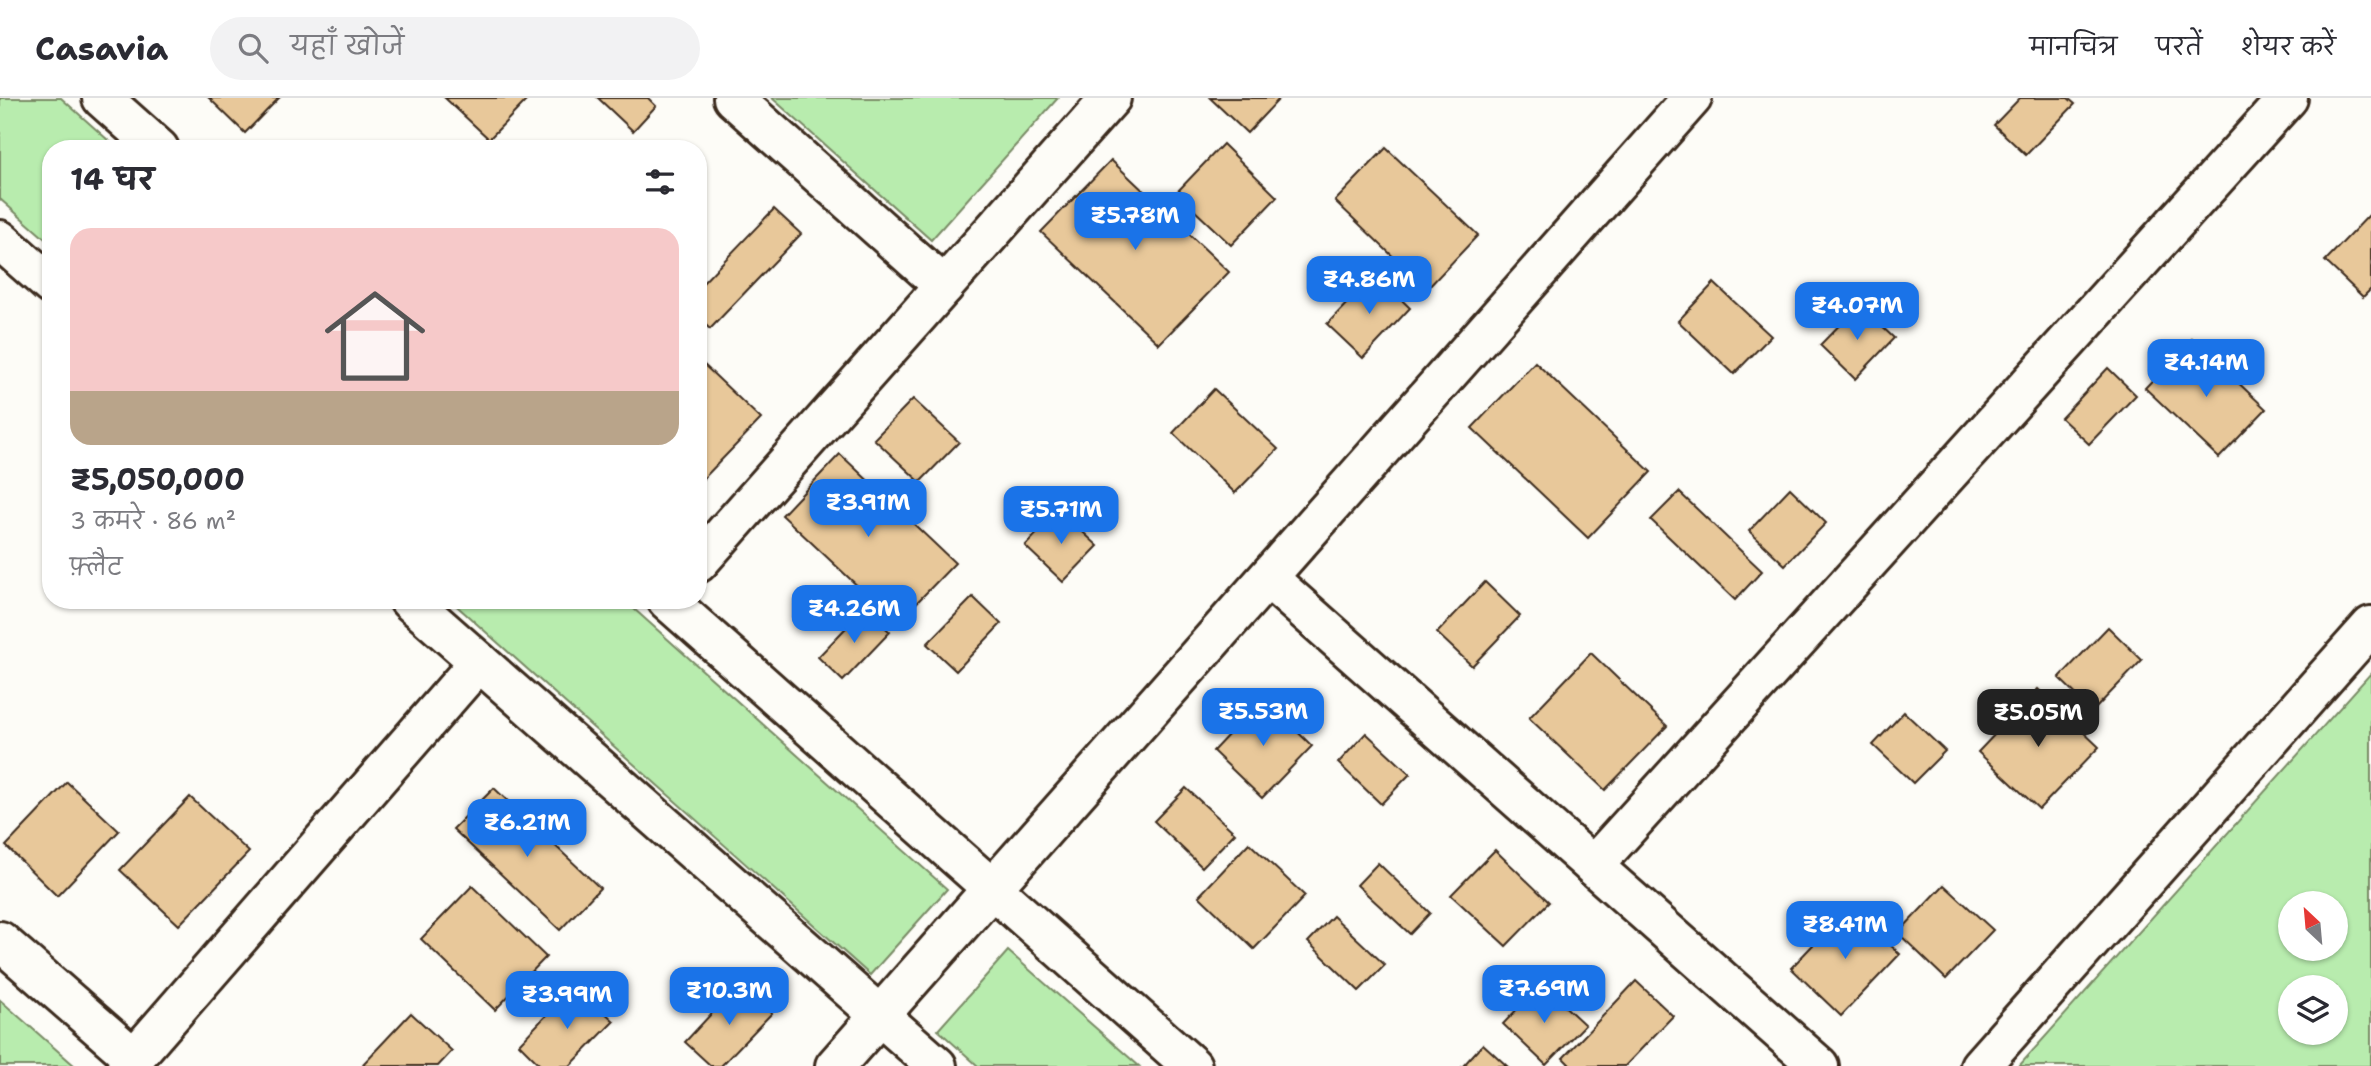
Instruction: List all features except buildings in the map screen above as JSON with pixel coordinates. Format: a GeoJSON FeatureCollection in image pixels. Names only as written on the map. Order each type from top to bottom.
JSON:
{"type":"FeatureCollection","features":[{"type":"Feature","properties":{"kind":"street"},"geometry":{"type":"LineString","coordinates":[[102,98],[149,140]]}},
{"type":"Feature","properties":{"kind":"street"},"geometry":{"type":"LineString","coordinates":[[733,98],[944,286]]}},
{"type":"Feature","properties":{"kind":"street"},"geometry":{"type":"LineString","coordinates":[[707,553],[1111,98]]}},
{"type":"Feature","properties":{"kind":"street"},"geometry":{"type":"LineString","coordinates":[[835,1066],[1692,98]]}},
{"type":"Feature","properties":{"kind":"street"},"geometry":{"type":"LineString","coordinates":[[1593,866],[2288,98]]}},
{"type":"Feature","properties":{"kind":"street"},"geometry":{"type":"LineString","coordinates":[[0,240],[42,277]]}},
{"type":"Feature","properties":{"kind":"street"},"geometry":{"type":"LineString","coordinates":[[1268,578],[1819,1066]]}},
{"type":"Feature","properties":{"kind":"street"},"geometry":{"type":"LineString","coordinates":[[419,609],[937,1066]]}},
{"type":"Feature","properties":{"kind":"street"},"geometry":{"type":"LineString","coordinates":[[677,609],[1192,1066]]}},
{"type":"Feature","properties":{"kind":"street"},"geometry":{"type":"LineString","coordinates":[[1980,1066],[2371,626]]}},
{"type":"Feature","properties":{"kind":"street"},"geometry":{"type":"LineString","coordinates":[[0,941],[130,1062],[479,662]]}},
{"type":"Feature","properties":{"kind":"green space"},"geometry":{"type":"Polygon","coordinates":[[[0,98],[61,98],[108,140],[42,140],[42,236],[0,199],[0,98]]]}},
{"type":"Feature","properties":{"kind":"green space"},"geometry":{"type":"Polygon","coordinates":[[[772,98],[1058,98],[931,240],[772,98]]]}},
{"type":"Feature","properties":{"kind":"green space"},"geometry":{"type":"Polygon","coordinates":[[[460,609],[634,609],[947,889],[870,975],[460,609]]]}},
{"type":"Feature","properties":{"kind":"green space"},"geometry":{"type":"Polygon","coordinates":[[[2371,673],[2371,1066],[2019,1066],[2371,673]]]}},
{"type":"Feature","properties":{"kind":"green space"},"geometry":{"type":"Polygon","coordinates":[[[1008,951],[1139,1066],[978,1066],[938,1030],[1008,951]]]}},
{"type":"Feature","properties":{"kind":"green space"},"geometry":{"type":"Polygon","coordinates":[[[0,1000],[75,1066],[0,1066],[0,1000]]]}}]}
